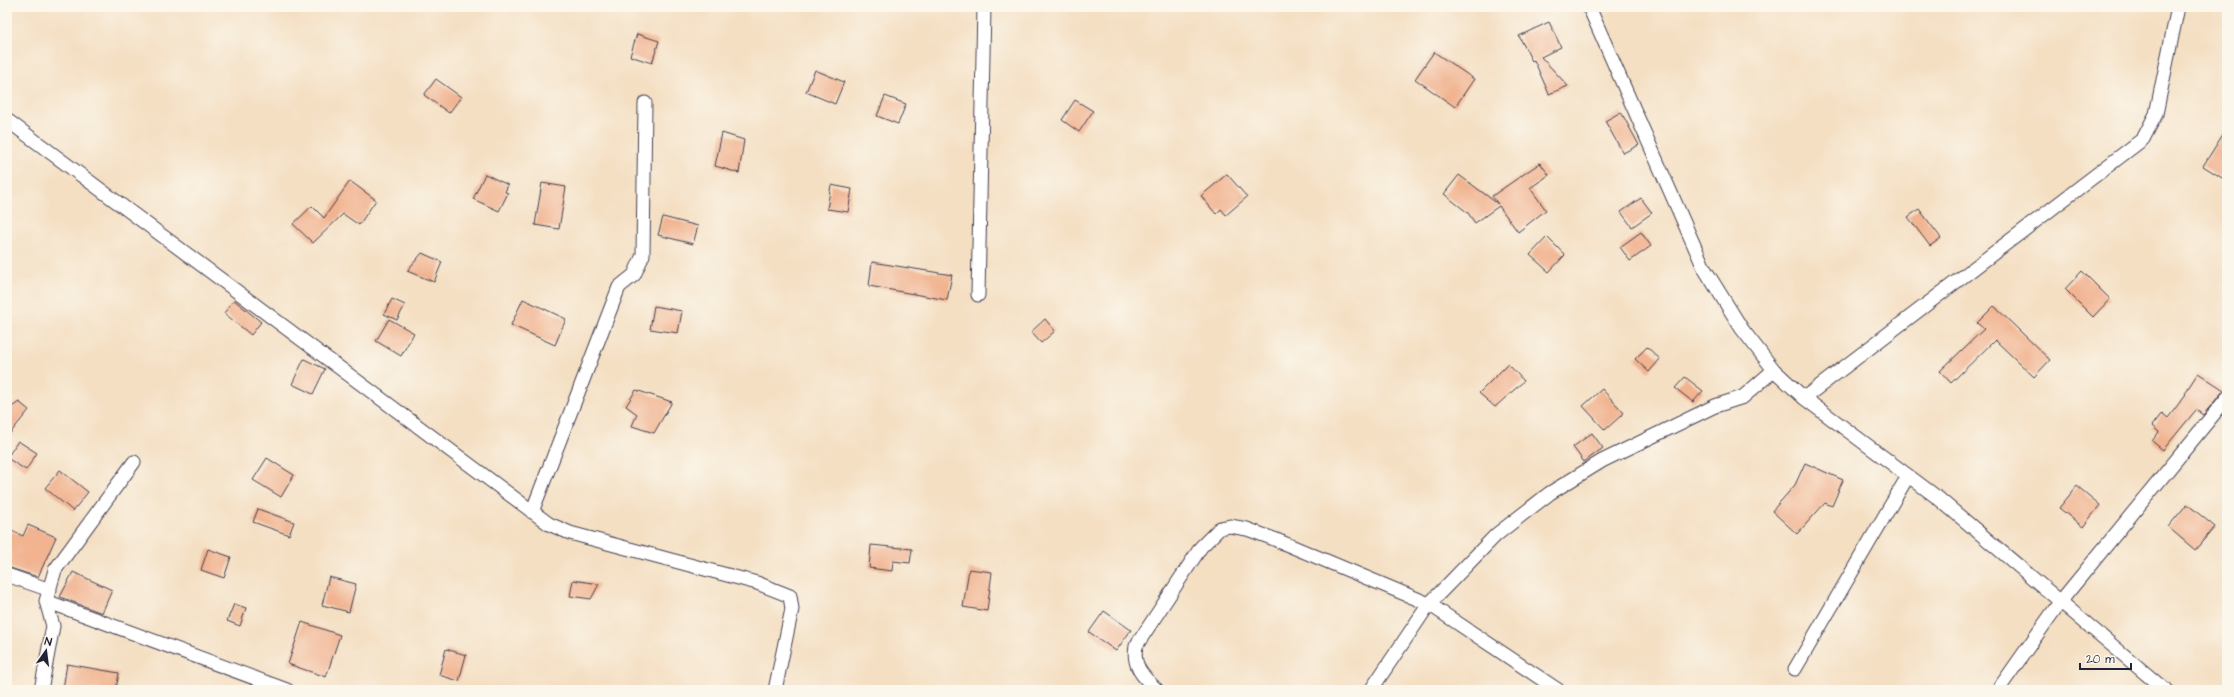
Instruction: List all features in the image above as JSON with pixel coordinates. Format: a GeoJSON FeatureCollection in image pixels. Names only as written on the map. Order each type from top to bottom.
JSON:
{"type":"FeatureCollection","features":[{"type":"Feature","properties":{"kind":"street"},"geometry":{"type":"LineString","coordinates":[[978,295],[984,7]]}},
{"type":"Feature","properties":{"kind":"street"},"geometry":{"type":"LineString","coordinates":[[1589,7],[1704,268],[1742,329],[1774,370],[1804,398],[1938,498],[2165,690]]}},
{"type":"Feature","properties":{"kind":"street"},"geometry":{"type":"LineString","coordinates":[[1804,398],[2143,139],[2156,114],[2178,7]]}},
{"type":"Feature","properties":{"kind":"street"},"geometry":{"type":"LineString","coordinates":[[532,512],[619,287],[634,275],[643,255],[645,103]]}},
{"type":"Feature","properties":{"kind":"street"},"geometry":{"type":"LineString","coordinates":[[7,120],[549,524],[570,533],[758,583],[790,596],[792,609],[775,690]]}},
{"type":"Feature","properties":{"kind":"street"},"geometry":{"type":"LineString","coordinates":[[1371,690],[1429,604],[1496,535],[1550,493],[1602,461],[1715,406],[1743,397],[1774,370]]}},
{"type":"Feature","properties":{"kind":"street"},"geometry":{"type":"LineString","coordinates":[[1998,690],[2060,602],[2227,398]]}},
{"type":"Feature","properties":{"kind":"street"},"geometry":{"type":"LineString","coordinates":[[41,690],[53,626],[48,596],[55,570],[134,462]]}},
{"type":"Feature","properties":{"kind":"street"},"geometry":{"type":"LineString","coordinates":[[1795,669],[1908,476]]}},
{"type":"Feature","properties":{"kind":"street"},"geometry":{"type":"LineString","coordinates":[[1157,690],[1137,668],[1134,657],[1136,646],[1201,547],[1220,528],[1230,526],[1247,529],[1429,604],[1558,690]]}},
{"type":"Feature","properties":{"kind":"street"},"geometry":{"type":"LineString","coordinates":[[7,575],[48,596],[287,690]]}},
{"type":"Feature","properties":{"kind":"building"},"geometry":{"type":"Polygon","coordinates":[[[1549,22],[1561,47],[1541,57],[1568,86],[1549,94],[1534,60],[1532,61],[1519,36],[1549,22]]]}},
{"type":"Feature","properties":{"kind":"building"},"geometry":{"type":"Polygon","coordinates":[[[637,34],[659,41],[652,63],[630,56],[637,34]]]}},
{"type":"Feature","properties":{"kind":"building"},"geometry":{"type":"Polygon","coordinates":[[[1434,52],[1474,79],[1455,107],[1415,79],[1434,52]]]}},
{"type":"Feature","properties":{"kind":"building"},"geometry":{"type":"Polygon","coordinates":[[[815,70],[844,82],[835,104],[806,92],[815,70]]]}},
{"type":"Feature","properties":{"kind":"building"},"geometry":{"type":"Polygon","coordinates":[[[436,79],[461,97],[449,113],[424,95],[436,79]]]}},
{"type":"Feature","properties":{"kind":"building"},"geometry":{"type":"Polygon","coordinates":[[[885,96],[906,104],[898,124],[877,116],[885,96]]]}},
{"type":"Feature","properties":{"kind":"building"},"geometry":{"type":"Polygon","coordinates":[[[1075,100],[1093,111],[1079,132],[1062,120],[1075,100]]]}},
{"type":"Feature","properties":{"kind":"building"},"geometry":{"type":"Polygon","coordinates":[[[1621,112],[1639,145],[1623,153],[1605,121],[1621,112]]]}},
{"type":"Feature","properties":{"kind":"building"},"geometry":{"type":"Polygon","coordinates":[[[2227,128],[2227,181],[2203,166],[2227,128]]]}},
{"type":"Feature","properties":{"kind":"building"},"geometry":{"type":"Polygon","coordinates":[[[722,133],[744,140],[739,173],[715,166],[722,133]]]}},
{"type":"Feature","properties":{"kind":"building"},"geometry":{"type":"Polygon","coordinates":[[[1540,163],[1549,175],[1530,188],[1546,210],[1518,232],[1499,206],[1475,223],[1468,213],[1444,194],[1459,175],[1498,204],[1492,196],[1540,163]]]}},
{"type":"Feature","properties":{"kind":"building"},"geometry":{"type":"Polygon","coordinates":[[[485,174],[508,185],[505,192],[508,193],[499,211],[473,199],[485,174]]]}},
{"type":"Feature","properties":{"kind":"building"},"geometry":{"type":"Polygon","coordinates":[[[1227,174],[1247,197],[1226,215],[1221,209],[1216,214],[1201,196],[1227,174]]]}},
{"type":"Feature","properties":{"kind":"building"},"geometry":{"type":"Polygon","coordinates":[[[350,181],[376,200],[359,225],[343,214],[313,243],[293,224],[312,206],[324,218],[350,181]]]}},
{"type":"Feature","properties":{"kind":"building"},"geometry":{"type":"Polygon","coordinates":[[[542,183],[566,187],[559,229],[535,225],[542,183]]]}},
{"type":"Feature","properties":{"kind":"building"},"geometry":{"type":"Polygon","coordinates":[[[831,185],[852,189],[848,212],[827,209],[831,185]]]}},
{"type":"Feature","properties":{"kind":"building"},"geometry":{"type":"Polygon","coordinates":[[[1641,198],[1652,213],[1632,227],[1621,212],[1641,198]]]}},
{"type":"Feature","properties":{"kind":"building"},"geometry":{"type":"Polygon","coordinates":[[[1919,209],[1941,238],[1930,246],[1908,217],[1919,209]]]}},
{"type":"Feature","properties":{"kind":"building"},"geometry":{"type":"Polygon","coordinates":[[[663,217],[698,226],[693,244],[658,235],[663,217]]]}},
{"type":"Feature","properties":{"kind":"building"},"geometry":{"type":"Polygon","coordinates":[[[1641,232],[1651,246],[1630,261],[1620,247],[1641,232]]]}},
{"type":"Feature","properties":{"kind":"building"},"geometry":{"type":"Polygon","coordinates":[[[1547,237],[1565,255],[1549,272],[1530,255],[1547,237]]]}},
{"type":"Feature","properties":{"kind":"building"},"geometry":{"type":"Polygon","coordinates":[[[422,253],[442,262],[434,282],[407,271],[422,253]]]}},
{"type":"Feature","properties":{"kind":"building"},"geometry":{"type":"Polygon","coordinates":[[[872,262],[952,275],[947,300],[869,286],[872,262]]]}},
{"type":"Feature","properties":{"kind":"building"},"geometry":{"type":"Polygon","coordinates":[[[2082,271],[2110,299],[2093,317],[2065,289],[2082,271]]]}},
{"type":"Feature","properties":{"kind":"building"},"geometry":{"type":"Polygon","coordinates":[[[392,299],[405,305],[397,320],[384,314],[392,299]]]}},
{"type":"Feature","properties":{"kind":"building"},"geometry":{"type":"Polygon","coordinates":[[[523,299],[566,319],[555,345],[511,325],[523,299]]]}},
{"type":"Feature","properties":{"kind":"building"},"geometry":{"type":"Polygon","coordinates":[[[234,300],[261,322],[251,335],[224,313],[234,300]]]}},
{"type":"Feature","properties":{"kind":"building"},"geometry":{"type":"Polygon","coordinates":[[[654,306],[682,311],[678,333],[650,329],[654,306]]]}},
{"type":"Feature","properties":{"kind":"building"},"geometry":{"type":"Polygon","coordinates":[[[1994,306],[2050,360],[2034,377],[1995,340],[1951,383],[1940,371],[1984,329],[1977,323],[1994,306]]]}},
{"type":"Feature","properties":{"kind":"building"},"geometry":{"type":"Polygon","coordinates":[[[389,319],[414,333],[401,356],[376,341],[389,319]]]}},
{"type":"Feature","properties":{"kind":"building"},"geometry":{"type":"Polygon","coordinates":[[[1045,319],[1055,331],[1041,343],[1031,332],[1045,319]]]}},
{"type":"Feature","properties":{"kind":"building"},"geometry":{"type":"Polygon","coordinates":[[[1647,347],[1660,359],[1649,372],[1635,359],[1647,347]]]}},
{"type":"Feature","properties":{"kind":"building"},"geometry":{"type":"Polygon","coordinates":[[[304,359],[325,369],[313,394],[292,384],[304,359]]]}},
{"type":"Feature","properties":{"kind":"building"},"geometry":{"type":"Polygon","coordinates":[[[1508,364],[1524,381],[1495,407],[1479,393],[1508,364]]]}},
{"type":"Feature","properties":{"kind":"building"},"geometry":{"type":"Polygon","coordinates":[[[2198,373],[2224,390],[2203,415],[2196,410],[2163,450],[2152,441],[2159,432],[2152,426],[2162,413],[2168,418],[2186,394],[2185,393],[2198,373]]]}},
{"type":"Feature","properties":{"kind":"building"},"geometry":{"type":"Polygon","coordinates":[[[1685,377],[1703,391],[1693,402],[1675,388],[1685,377]]]}},
{"type":"Feature","properties":{"kind":"building"},"geometry":{"type":"Polygon","coordinates":[[[1602,389],[1624,413],[1605,430],[1583,406],[1602,389]]]}},
{"type":"Feature","properties":{"kind":"building"},"geometry":{"type":"Polygon","coordinates":[[[636,390],[672,402],[654,433],[632,426],[637,414],[626,406],[636,390]]]}},
{"type":"Feature","properties":{"kind":"building"},"geometry":{"type":"Polygon","coordinates":[[[19,402],[29,410],[7,437],[7,410],[19,402]]]}},
{"type":"Feature","properties":{"kind":"building"},"geometry":{"type":"Polygon","coordinates":[[[1592,433],[1603,448],[1584,462],[1573,447],[1592,433]]]}},
{"type":"Feature","properties":{"kind":"building"},"geometry":{"type":"Polygon","coordinates":[[[18,441],[37,453],[26,470],[7,458],[18,441]]]}},
{"type":"Feature","properties":{"kind":"building"},"geometry":{"type":"Polygon","coordinates":[[[267,458],[294,475],[281,497],[253,480],[267,458]]]}},
{"type":"Feature","properties":{"kind":"building"},"geometry":{"type":"Polygon","coordinates":[[[1805,463],[1843,480],[1832,506],[1825,503],[1797,534],[1772,511],[1795,485],[1805,463]]]}},
{"type":"Feature","properties":{"kind":"building"},"geometry":{"type":"Polygon","coordinates":[[[60,470],[88,492],[73,511],[45,488],[60,470]]]}},
{"type":"Feature","properties":{"kind":"building"},"geometry":{"type":"Polygon","coordinates":[[[2077,486],[2100,505],[2083,527],[2059,508],[2077,486]]]}},
{"type":"Feature","properties":{"kind":"building"},"geometry":{"type":"Polygon","coordinates":[[[2187,504],[2215,527],[2195,550],[2168,527],[2187,504]]]}},
{"type":"Feature","properties":{"kind":"building"},"geometry":{"type":"Polygon","coordinates":[[[258,509],[294,522],[289,535],[253,522],[258,509]]]}},
{"type":"Feature","properties":{"kind":"building"},"geometry":{"type":"Polygon","coordinates":[[[28,525],[56,537],[38,577],[7,567],[7,537],[12,531],[23,536],[28,525]]]}},
{"type":"Feature","properties":{"kind":"building"},"geometry":{"type":"Polygon","coordinates":[[[871,545],[912,549],[910,563],[893,561],[892,571],[869,568],[871,545]]]}},
{"type":"Feature","properties":{"kind":"building"},"geometry":{"type":"Polygon","coordinates":[[[208,549],[231,557],[224,578],[201,570],[208,549]]]}},
{"type":"Feature","properties":{"kind":"building"},"geometry":{"type":"Polygon","coordinates":[[[969,569],[992,572],[987,611],[963,607],[969,569]]]}},
{"type":"Feature","properties":{"kind":"building"},"geometry":{"type":"Polygon","coordinates":[[[73,572],[112,590],[102,613],[60,597],[73,572]]]}},
{"type":"Feature","properties":{"kind":"building"},"geometry":{"type":"Polygon","coordinates":[[[329,577],[356,584],[349,612],[322,605],[329,577]]]}},
{"type":"Feature","properties":{"kind":"building"},"geometry":{"type":"Polygon","coordinates":[[[573,580],[599,584],[591,599],[570,596],[573,580]]]}},
{"type":"Feature","properties":{"kind":"building"},"geometry":{"type":"Polygon","coordinates":[[[234,604],[246,608],[240,626],[227,621],[234,604]]]}},
{"type":"Feature","properties":{"kind":"building"},"geometry":{"type":"Polygon","coordinates":[[[1104,611],[1131,630],[1116,651],[1089,632],[1104,611]]]}},
{"type":"Feature","properties":{"kind":"building"},"geometry":{"type":"Polygon","coordinates":[[[302,622],[340,635],[326,677],[288,664],[302,622]]]}},
{"type":"Feature","properties":{"kind":"building"},"geometry":{"type":"Polygon","coordinates":[[[446,649],[466,655],[459,681],[439,675],[446,649]]]}},
{"type":"Feature","properties":{"kind":"building"},"geometry":{"type":"Polygon","coordinates":[[[67,664],[119,673],[116,690],[63,689],[67,664]]]}}]}
